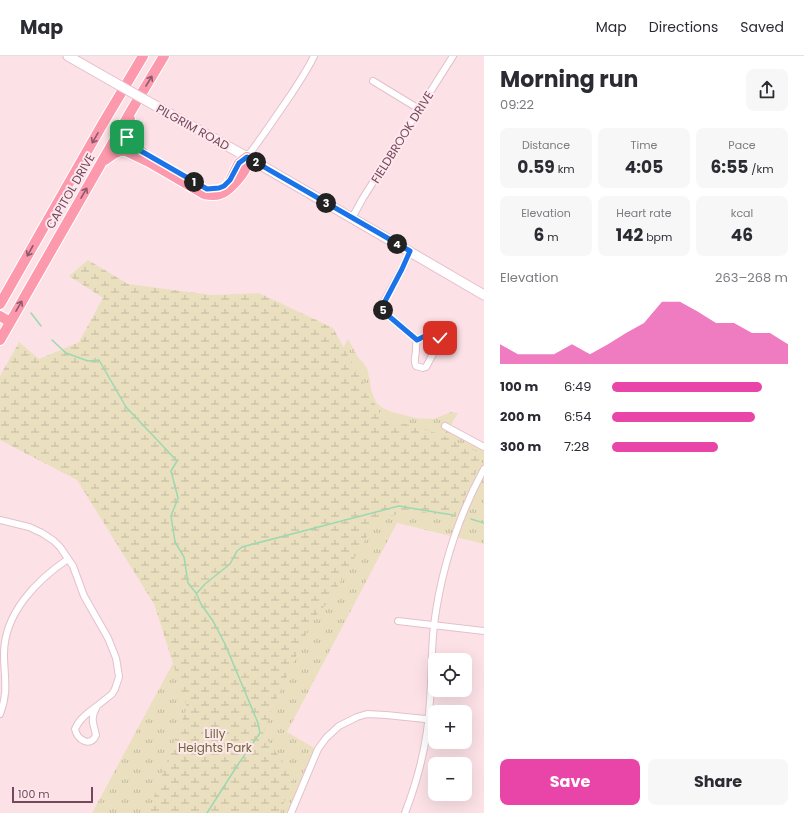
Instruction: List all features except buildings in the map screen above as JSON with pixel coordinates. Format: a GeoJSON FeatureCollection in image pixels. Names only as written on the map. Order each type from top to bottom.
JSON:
{"type":"FeatureCollection","features":[{"type":"Feature","properties":{"kind":"main road","name":"PILGRIM ROAD"},"geometry":{"type":"LineString","coordinates":[[68,56],[247,157],[484,295]]}},
{"type":"Feature","properties":{"kind":"main road"},"geometry":{"type":"LineString","coordinates":[[136,69],[138,56]]}},
{"type":"Feature","properties":{"kind":"main road","name":"CAPITOL DRIVE"},"geometry":{"type":"LineString","coordinates":[[0,304],[143,56]]}},
{"type":"Feature","properties":{"kind":"main road","name":"CAPITOL DRIVE"},"geometry":{"type":"LineString","coordinates":[[0,340],[100,164],[164,56]]}},
{"type":"Feature","properties":{"kind":"main road"},"geometry":{"type":"LineString","coordinates":[[131,111],[127,134],[130,143],[144,153],[207,189],[224,186],[230,180],[239,163],[247,157]]}},
{"type":"Feature","properties":{"kind":"main road"},"geometry":{"type":"LineString","coordinates":[[100,164],[115,153],[126,151],[143,159],[204,194],[211,195],[224,192],[231,187],[246,167],[247,157]]}},
{"type":"Feature","properties":{"kind":"main road"},"geometry":{"type":"LineString","coordinates":[[0,316],[10,322]]}},
{"type":"Feature","properties":{"kind":"street"},"geometry":{"type":"LineString","coordinates":[[247,157],[268,129],[300,81],[314,56]]}},
{"type":"Feature","properties":{"kind":"street","name":"FIELDBROOK DRIVE"},"geometry":{"type":"LineString","coordinates":[[352,218],[363,198],[453,56]]}},
{"type":"Feature","properties":{"kind":"street"},"geometry":{"type":"LineString","coordinates":[[373,81],[419,109]]}},
{"type":"Feature","properties":{"kind":"street"},"geometry":{"type":"LineString","coordinates":[[410,251],[382,307],[384,312],[417,340]]}},
{"type":"Feature","properties":{"kind":"street"},"geometry":{"type":"LineString","coordinates":[[432,334],[440,338],[441,343],[426,368],[416,366],[414,361],[417,340],[432,334]]}},
{"type":"Feature","properties":{"kind":"street"},"geometry":{"type":"LineString","coordinates":[[445,426],[484,447]]}},
{"type":"Feature","properties":{"kind":"street"},"geometry":{"type":"LineString","coordinates":[[432,705],[434,624],[440,592],[451,548],[463,514],[484,469]]}},
{"type":"Feature","properties":{"kind":"street"},"geometry":{"type":"LineString","coordinates":[[0,520],[29,527],[42,533],[60,547],[73,566],[84,596],[108,638],[116,658],[119,677],[112,694],[97,706],[85,716],[76,726],[75,729],[77,735],[88,742],[94,740],[96,735],[92,721],[97,706]]}},
{"type":"Feature","properties":{"kind":"street"},"geometry":{"type":"LineString","coordinates":[[0,714],[6,692],[2,669],[6,635],[11,620],[17,609],[29,594],[68,558]]}},
{"type":"Feature","properties":{"kind":"street"},"geometry":{"type":"LineString","coordinates":[[398,621],[484,631]]}},
{"type":"Feature","properties":{"kind":"street"},"geometry":{"type":"LineString","coordinates":[[291,813],[318,750],[326,738],[339,726],[347,721],[368,714],[386,714],[428,719]]}},
{"type":"Feature","properties":{"kind":"street"},"geometry":{"type":"LineString","coordinates":[[405,813],[417,778],[428,734]]}},
{"type":"Feature","properties":{"kind":"green space"},"geometry":{"type":"Polygon","coordinates":[[[88,260],[128,284],[212,295],[259,293],[333,328],[382,417],[440,434],[484,455],[455,518],[419,511],[378,518],[329,601],[313,619],[273,707],[263,734],[294,777],[280,813],[148,813],[187,707],[154,604],[77,480],[0,440],[0,376],[19,342],[39,359],[79,342],[103,298],[69,276],[88,260]]]}},
{"type":"Feature","properties":{"kind":"green space","name":"Lilly Heights Park"},"geometry":{"type":"Polygon","coordinates":[[[348,339],[358,357],[367,368],[371,390],[376,402],[381,407],[392,412],[416,418],[433,419],[451,412],[458,413],[448,430],[484,450],[484,544],[397,523],[287,732],[316,749],[289,813],[92,813],[348,339]]]}},
{"type":"Feature","properties":{"kind":"waterway"},"geometry":{"type":"LineString","coordinates":[[31,313],[41,326]]}},
{"type":"Feature","properties":{"kind":"waterway"},"geometry":{"type":"LineString","coordinates":[[52,340],[66,353],[88,361],[99,360],[126,407],[177,461],[171,471],[178,498],[171,516],[175,542],[184,557],[188,583],[213,621],[225,644],[258,723],[260,733],[207,813]]}},
{"type":"Feature","properties":{"kind":"waterway"},"geometry":{"type":"LineString","coordinates":[[197,593],[205,584],[230,564],[237,551],[242,547],[399,506],[453,515]]}},
{"type":"Feature","properties":{"kind":"waterway"},"geometry":{"type":"LineString","coordinates":[[471,519],[484,523]]}},
{"type":"Feature","properties":{"kind":"route"},"geometry":{"type":"LineString","coordinates":[[127,137],[134,147],[207,189],[219,188],[228,183],[234,175],[239,163],[247,157],[410,251],[382,307],[384,312],[417,340],[432,334],[440,338]]}}]}
